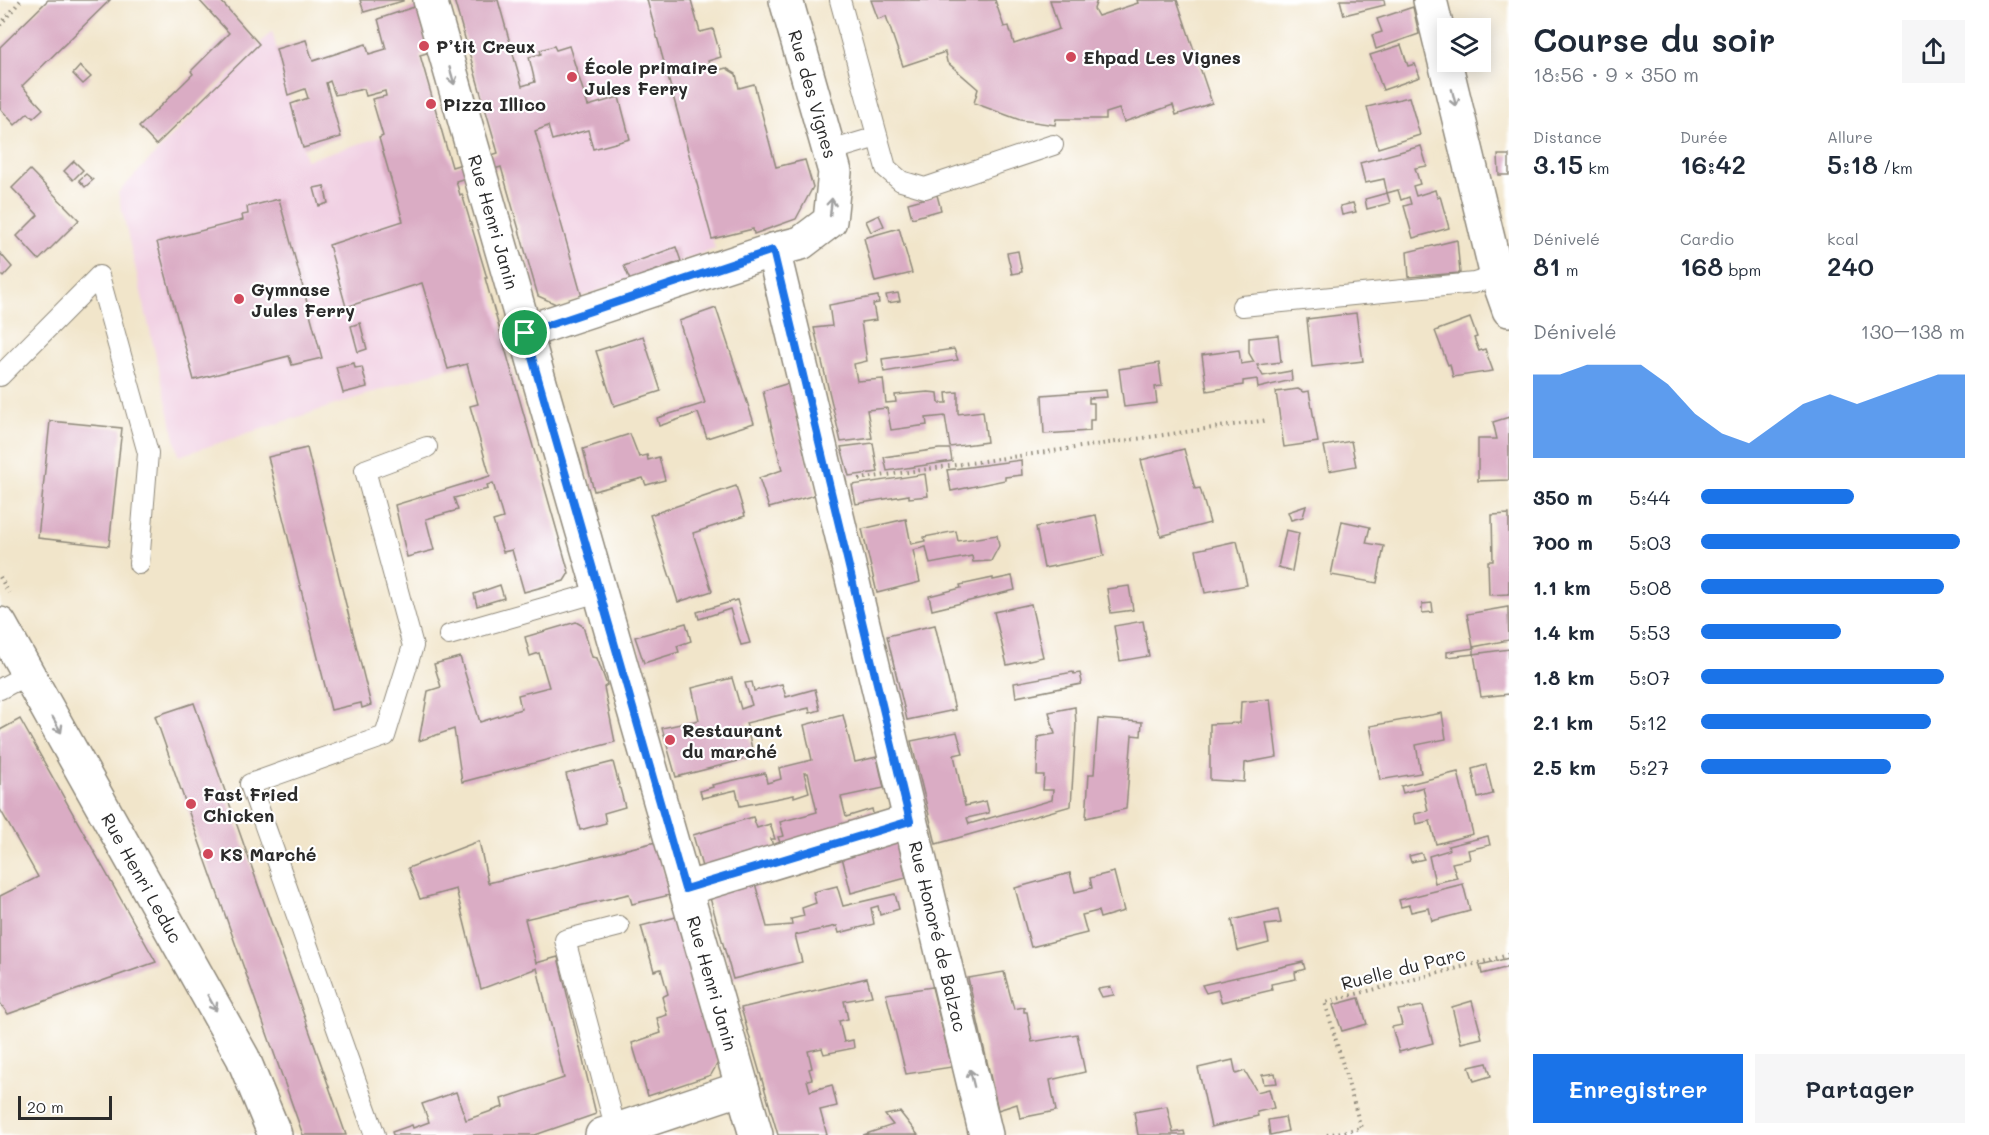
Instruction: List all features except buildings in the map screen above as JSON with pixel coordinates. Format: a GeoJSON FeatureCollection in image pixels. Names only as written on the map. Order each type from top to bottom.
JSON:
{"type":"FeatureCollection","features":[{"type":"Feature","properties":{"kind":"street","name":"Rue Henri Janin"},"geometry":{"type":"LineString","coordinates":[[430,0],[756,1135]]}},
{"type":"Feature","properties":{"kind":"street","name":"Rue des Vignes"},"geometry":{"type":"LineString","coordinates":[[525,333],[773,250],[801,243],[830,221],[835,172],[786,0]]}},
{"type":"Feature","properties":{"kind":"street"},"geometry":{"type":"LineString","coordinates":[[1430,0],[1497,276],[1509,310]]}},
{"type":"Feature","properties":{"kind":"street","name":"Rue Honoré de Balzac"},"geometry":{"type":"LineString","coordinates":[[773,250],[986,1135]]}},
{"type":"Feature","properties":{"kind":"street","name":"Rue Henri Leduc"},"geometry":{"type":"LineString","coordinates":[[11,652],[243,1058],[275,1135]]}},
{"type":"Feature","properties":{"kind":"street"},"geometry":{"type":"LineString","coordinates":[[685,889],[910,821]]}},
{"type":"Feature","properties":{"kind":"street"},"geometry":{"type":"LineString","coordinates":[[609,1133],[742,1088]]}},
{"type":"Feature","properties":{"kind":"lane"},"geometry":{"type":"LineString","coordinates":[[840,0],[886,168],[901,181],[925,188],[1053,145]]}},
{"type":"Feature","properties":{"kind":"lane"},"geometry":{"type":"LineString","coordinates":[[830,151],[877,137]]}},
{"type":"Feature","properties":{"kind":"lane"},"geometry":{"type":"LineString","coordinates":[[0,376],[99,276],[148,453],[139,564]]}},
{"type":"Feature","properties":{"kind":"lane"},"geometry":{"type":"LineString","coordinates":[[1242,306],[1474,283],[1497,276]]}},
{"type":"Feature","properties":{"kind":"lane"},"geometry":{"type":"LineString","coordinates":[[375,1135],[250,784],[385,736],[412,646],[365,470],[427,447]]}},
{"type":"Feature","properties":{"kind":"lane"},"geometry":{"type":"LineString","coordinates":[[449,635],[599,591]]}},
{"type":"Feature","properties":{"kind":"lane"},"geometry":{"type":"LineString","coordinates":[[0,689],[11,652]]}},
{"type":"Feature","properties":{"kind":"lane"},"geometry":{"type":"LineString","coordinates":[[609,1133],[565,940],[618,926]]}},
{"type":"Feature","properties":{"kind":"path"},"geometry":{"type":"LineString","coordinates":[[0,25],[21,0]]}},
{"type":"Feature","properties":{"kind":"path"},"geometry":{"type":"LineString","coordinates":[[829,483],[1268,420]]}},
{"type":"Feature","properties":{"kind":"path","name":"Ruelle du Parc"},"geometry":{"type":"LineString","coordinates":[[1327,1135],[1361,1128],[1325,1002],[1509,954]]}},
{"type":"Feature","properties":{"kind":"shaded area","name":"École primaire Jules Ferry"},"geometry":{"type":"Polygon","coordinates":[[[454,0],[647,0],[715,249],[558,305],[538,296],[454,0]]]}},
{"type":"Feature","properties":{"kind":"shaded area"},"geometry":{"type":"Polygon","coordinates":[[[272,31],[306,160],[439,119],[509,348],[179,456],[118,193],[272,31]]]}},
{"type":"Feature","properties":{"kind":"place","name":"P’tit Creux"},"geometry":{"type":"Point","coordinates":[424,46]}},
{"type":"Feature","properties":{"kind":"place","name":"Ehpad Les Vignes"},"geometry":{"type":"Point","coordinates":[1071,57]}},
{"type":"Feature","properties":{"kind":"place","name":"École primaire Jules Ferry"},"geometry":{"type":"Point","coordinates":[572,77]}},
{"type":"Feature","properties":{"kind":"place","name":"Pizza Illico"},"geometry":{"type":"Point","coordinates":[431,104]}},
{"type":"Feature","properties":{"kind":"place","name":"Gymnase Jules Ferry"},"geometry":{"type":"Point","coordinates":[239,299]}},
{"type":"Feature","properties":{"kind":"place","name":"Restaurant du marché"},"geometry":{"type":"Point","coordinates":[670,740]}},
{"type":"Feature","properties":{"kind":"place","name":"Fast Fried Chicken"},"geometry":{"type":"Point","coordinates":[191,804]}},
{"type":"Feature","properties":{"kind":"place","name":"KS Marché"},"geometry":{"type":"Point","coordinates":[208,854]}},
{"type":"Feature","properties":{"kind":"route"},"geometry":{"type":"LineString","coordinates":[[773,250],[910,821],[685,889],[525,333],[773,250]]}}]}
